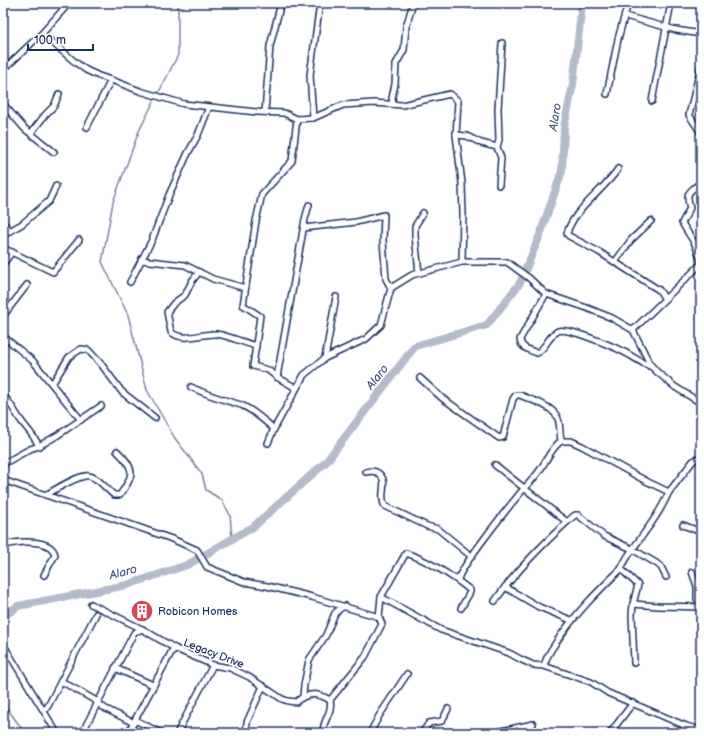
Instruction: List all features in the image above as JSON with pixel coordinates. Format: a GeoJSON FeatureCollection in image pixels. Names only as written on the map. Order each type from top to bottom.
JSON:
{"type":"FeatureCollection","features":[{"type":"Feature","properties":{"kind":"street"},"geometry":{"type":"LineString","coordinates":[[3,70],[38,38],[70,3]]}},
{"type":"Feature","properties":{"kind":"street"},"geometry":{"type":"LineString","coordinates":[[266,112],[270,46],[281,3]]}},
{"type":"Feature","properties":{"kind":"street"},"geometry":{"type":"LineString","coordinates":[[312,118],[310,75],[320,3]]}},
{"type":"Feature","properties":{"kind":"street"},"geometry":{"type":"LineString","coordinates":[[393,104],[392,95],[395,84],[396,64],[404,50],[406,27],[413,3]]}},
{"type":"Feature","properties":{"kind":"street"},"geometry":{"type":"LineString","coordinates":[[454,3],[471,5],[476,3]]}},
{"type":"Feature","properties":{"kind":"street"},"geometry":{"type":"LineString","coordinates":[[607,94],[618,38],[628,3]]}},
{"type":"Feature","properties":{"kind":"street"},"geometry":{"type":"LineString","coordinates":[[652,101],[671,3]]}},
{"type":"Feature","properties":{"kind":"street"},"geometry":{"type":"LineString","coordinates":[[625,16],[701,34]]}},
{"type":"Feature","properties":{"kind":"street"},"geometry":{"type":"LineString","coordinates":[[38,38],[42,36],[46,37],[61,51],[86,70],[99,76],[152,95],[184,104],[284,113],[297,119],[312,118],[343,105],[374,103],[402,105],[450,94],[458,101],[456,135],[462,183],[462,262]]}},
{"type":"Feature","properties":{"kind":"street"},"geometry":{"type":"LineString","coordinates":[[499,185],[501,158],[497,147],[499,140],[498,86],[502,43]]}},
{"type":"Feature","properties":{"kind":"street"},"geometry":{"type":"LineString","coordinates":[[701,70],[689,115],[701,133]]}},
{"type":"Feature","properties":{"kind":"street"},"geometry":{"type":"LineString","coordinates":[[87,127],[111,80]]}},
{"type":"Feature","properties":{"kind":"street"},"geometry":{"type":"LineString","coordinates":[[31,133],[54,106],[59,94]]}},
{"type":"Feature","properties":{"kind":"street"},"geometry":{"type":"LineString","coordinates":[[3,104],[25,129],[54,152]]}},
{"type":"Feature","properties":{"kind":"street"},"geometry":{"type":"LineString","coordinates":[[130,282],[152,240],[169,195],[198,135],[209,107]]}},
{"type":"Feature","properties":{"kind":"street"},"geometry":{"type":"LineString","coordinates":[[296,388],[268,370],[254,366],[260,316],[243,305],[256,220],[262,194],[292,161],[297,119]]}},
{"type":"Feature","properties":{"kind":"street"},"geometry":{"type":"LineString","coordinates":[[456,135],[467,136],[481,143],[497,147]]}},
{"type":"Feature","properties":{"kind":"street"},"geometry":{"type":"LineString","coordinates":[[618,169],[611,179],[588,200],[569,226],[566,234],[660,290],[665,299]]}},
{"type":"Feature","properties":{"kind":"street"},"geometry":{"type":"LineString","coordinates":[[701,182],[688,193],[687,198],[690,208],[682,223],[695,244],[701,260]]}},
{"type":"Feature","properties":{"kind":"street"},"geometry":{"type":"LineString","coordinates":[[3,236],[22,224],[49,201],[56,186]]}},
{"type":"Feature","properties":{"kind":"street"},"geometry":{"type":"LineString","coordinates":[[277,377],[309,205]]}},
{"type":"Feature","properties":{"kind":"street"},"geometry":{"type":"LineString","coordinates":[[419,273],[414,236],[415,226],[423,213]]}},
{"type":"Feature","properties":{"kind":"street"},"geometry":{"type":"LineString","coordinates":[[304,228],[356,222],[384,215],[383,241],[386,280],[391,288]]}},
{"type":"Feature","properties":{"kind":"street"},"geometry":{"type":"LineString","coordinates":[[614,262],[631,240],[650,221]]}},
{"type":"Feature","properties":{"kind":"street"},"geometry":{"type":"LineString","coordinates":[[3,223],[8,228],[8,232]]}},
{"type":"Feature","properties":{"kind":"street"},"geometry":{"type":"LineString","coordinates":[[3,248],[53,272],[78,240]]}},
{"type":"Feature","properties":{"kind":"street"},"geometry":{"type":"LineString","coordinates":[[3,264],[12,252]]}},
{"type":"Feature","properties":{"kind":"street"},"geometry":{"type":"LineString","coordinates":[[141,260],[185,265],[213,278],[246,288]]}},
{"type":"Feature","properties":{"kind":"street"},"geometry":{"type":"LineString","coordinates":[[268,443],[274,429],[304,375],[325,358],[366,339],[380,325],[391,288],[412,275],[462,262],[505,261],[529,278],[546,294],[612,318],[633,330],[652,368]]}},
{"type":"Feature","properties":{"kind":"street"},"geometry":{"type":"LineString","coordinates":[[633,330],[701,264]]}},
{"type":"Feature","properties":{"kind":"street"},"geometry":{"type":"LineString","coordinates":[[199,272],[192,281],[185,295],[174,303],[167,312],[171,332],[176,336],[186,338],[217,334],[256,346]]}},
{"type":"Feature","properties":{"kind":"street"},"geometry":{"type":"LineString","coordinates":[[3,316],[26,285]]}},
{"type":"Feature","properties":{"kind":"street"},"geometry":{"type":"LineString","coordinates":[[546,294],[520,339],[522,346],[537,353],[541,351],[556,331],[564,330],[623,351],[652,368],[675,387],[701,402]]}},
{"type":"Feature","properties":{"kind":"street"},"geometry":{"type":"LineString","coordinates":[[325,358],[336,296]]}},
{"type":"Feature","properties":{"kind":"street"},"geometry":{"type":"LineString","coordinates":[[3,336],[33,361],[81,420]]}},
{"type":"Feature","properties":{"kind":"street"},"geometry":{"type":"LineString","coordinates":[[52,384],[68,357],[81,349],[88,350],[101,364],[122,392],[155,418]]}},
{"type":"Feature","properties":{"kind":"street"},"geometry":{"type":"LineString","coordinates":[[420,378],[442,398],[499,438],[503,437],[513,399],[516,395],[520,395],[550,408],[559,421],[560,441]]}},
{"type":"Feature","properties":{"kind":"street"},"geometry":{"type":"LineString","coordinates":[[191,387],[211,396],[241,405],[263,419],[274,429]]}},
{"type":"Feature","properties":{"kind":"street"},"geometry":{"type":"LineString","coordinates":[[3,395],[9,401],[22,422],[33,434],[39,446]]}},
{"type":"Feature","properties":{"kind":"street"},"geometry":{"type":"LineString","coordinates":[[3,464],[58,435],[102,406]]}},
{"type":"Feature","properties":{"kind":"street"},"geometry":{"type":"LineString","coordinates":[[458,580],[472,556],[500,518],[537,474],[551,450],[560,441],[571,441],[582,446],[648,482],[670,492]]}},
{"type":"Feature","properties":{"kind":"street"},"geometry":{"type":"LineString","coordinates":[[46,495],[81,477],[88,475],[114,495],[120,495],[132,476],[126,460],[117,451]]}},
{"type":"Feature","properties":{"kind":"street"},"geometry":{"type":"LineString","coordinates":[[544,666],[548,655],[571,620],[621,569],[632,549],[645,532],[670,492],[693,461],[701,457]]}},
{"type":"Feature","properties":{"kind":"street"},"geometry":{"type":"LineString","coordinates":[[495,465],[567,522]]}},
{"type":"Feature","properties":{"kind":"street"},"geometry":{"type":"LineString","coordinates":[[366,472],[376,472],[382,477],[384,481],[383,501],[385,506],[427,526],[438,529],[472,556]]}},
{"type":"Feature","properties":{"kind":"street"},"geometry":{"type":"LineString","coordinates":[[3,480],[172,539],[197,550],[208,567],[244,582],[267,586],[346,606],[379,617]]}},
{"type":"Feature","properties":{"kind":"street"},"geometry":{"type":"LineString","coordinates":[[495,601],[505,587],[547,540],[575,515],[578,515],[604,536],[632,549],[656,563],[661,567],[666,577]]}},
{"type":"Feature","properties":{"kind":"street"},"geometry":{"type":"LineString","coordinates":[[683,525],[701,532]]}},
{"type":"Feature","properties":{"kind":"street"},"geometry":{"type":"LineString","coordinates":[[3,546],[21,542],[40,544],[53,550],[55,555],[44,575]]}},
{"type":"Feature","properties":{"kind":"street"},"geometry":{"type":"LineString","coordinates":[[323,732],[330,710],[330,700],[365,657],[382,624],[379,617],[381,597],[406,553],[415,556],[458,580],[470,591],[461,608]]}},
{"type":"Feature","properties":{"kind":"street"},"geometry":{"type":"LineString","coordinates":[[621,569],[638,585],[633,604],[632,623],[634,663]]}},
{"type":"Feature","properties":{"kind":"street"},"geometry":{"type":"LineString","coordinates":[[633,604],[701,607],[697,599],[697,586],[692,572]]}},
{"type":"Feature","properties":{"kind":"street"},"geometry":{"type":"LineString","coordinates":[[505,587],[539,606],[571,620]]}},
{"type":"Feature","properties":{"kind":"street"},"geometry":{"type":"LineString","coordinates":[[381,597],[441,630],[509,652],[533,665],[544,666],[591,682],[608,693],[686,726],[701,730]]}},
{"type":"Feature","properties":{"kind":"street","name":"Legacy Drive"},"geometry":{"type":"LineString","coordinates":[[91,604],[142,629],[176,649],[213,665],[230,668],[249,677],[288,701],[296,702],[304,696],[313,694],[320,695],[330,700]]}},
{"type":"Feature","properties":{"kind":"street"},"geometry":{"type":"LineString","coordinates":[[304,696],[304,685],[309,660],[326,635],[335,613],[346,606]]}},
{"type":"Feature","properties":{"kind":"street"},"geometry":{"type":"LineString","coordinates":[[44,711],[96,614]]}},
{"type":"Feature","properties":{"kind":"street"},"geometry":{"type":"LineString","coordinates":[[82,733],[134,633],[142,629]]}},
{"type":"Feature","properties":{"kind":"street"},"geometry":{"type":"LineString","coordinates":[[3,646],[10,655],[57,733]]}},
{"type":"Feature","properties":{"kind":"street"},"geometry":{"type":"LineString","coordinates":[[128,733],[172,651],[176,649]]}},
{"type":"Feature","properties":{"kind":"street"},"geometry":{"type":"LineString","coordinates":[[177,733],[213,665]]}},
{"type":"Feature","properties":{"kind":"street"},"geometry":{"type":"LineString","coordinates":[[116,668],[153,685]]}},
{"type":"Feature","properties":{"kind":"street"},"geometry":{"type":"LineString","coordinates":[[370,733],[380,714],[407,674]]}},
{"type":"Feature","properties":{"kind":"street"},"geometry":{"type":"LineString","coordinates":[[61,681],[106,709],[161,733]]}},
{"type":"Feature","properties":{"kind":"street"},"geometry":{"type":"LineString","coordinates":[[248,733],[246,732],[247,722],[263,686]]}},
{"type":"Feature","properties":{"kind":"street"},"geometry":{"type":"LineString","coordinates":[[610,733],[633,703]]}},
{"type":"Feature","properties":{"kind":"street"},"geometry":{"type":"LineString","coordinates":[[422,733],[429,723],[442,721],[448,709]]}},
{"type":"Feature","properties":{"kind":"street"},"geometry":{"type":"LineString","coordinates":[[492,733],[533,724]]}},
{"type":"Feature","properties":{"kind":"street"},"geometry":{"type":"LineString","coordinates":[[681,733],[686,726]]}},
{"type":"Feature","properties":{"kind":"waterway"},"geometry":{"type":"LineString","coordinates":[[158,94],[178,55],[178,3]]}},
{"type":"Feature","properties":{"kind":"waterway","name":"Alaro"},"geometry":{"type":"LineString","coordinates":[[3,617],[18,606],[127,585],[187,565],[253,527],[326,462],[415,346],[487,325],[520,283],[540,235],[562,171],[564,127],[573,85],[582,3]]}},
{"type":"Feature","properties":{"kind":"waterway"},"geometry":{"type":"LineString","coordinates":[[156,97],[139,131],[113,202],[102,262],[128,315],[147,390],[174,437],[202,474],[206,490],[222,500],[230,515],[232,538]]}},
{"type":"Feature","properties":{"kind":"waterway"},"geometry":{"type":"LineString","coordinates":[[3,703],[25,733]]}},
{"type":"Feature","properties":{"kind":"place","name":"Robicon Homes"},"geometry":{"type":"Point","coordinates":[142,611]}}]}
